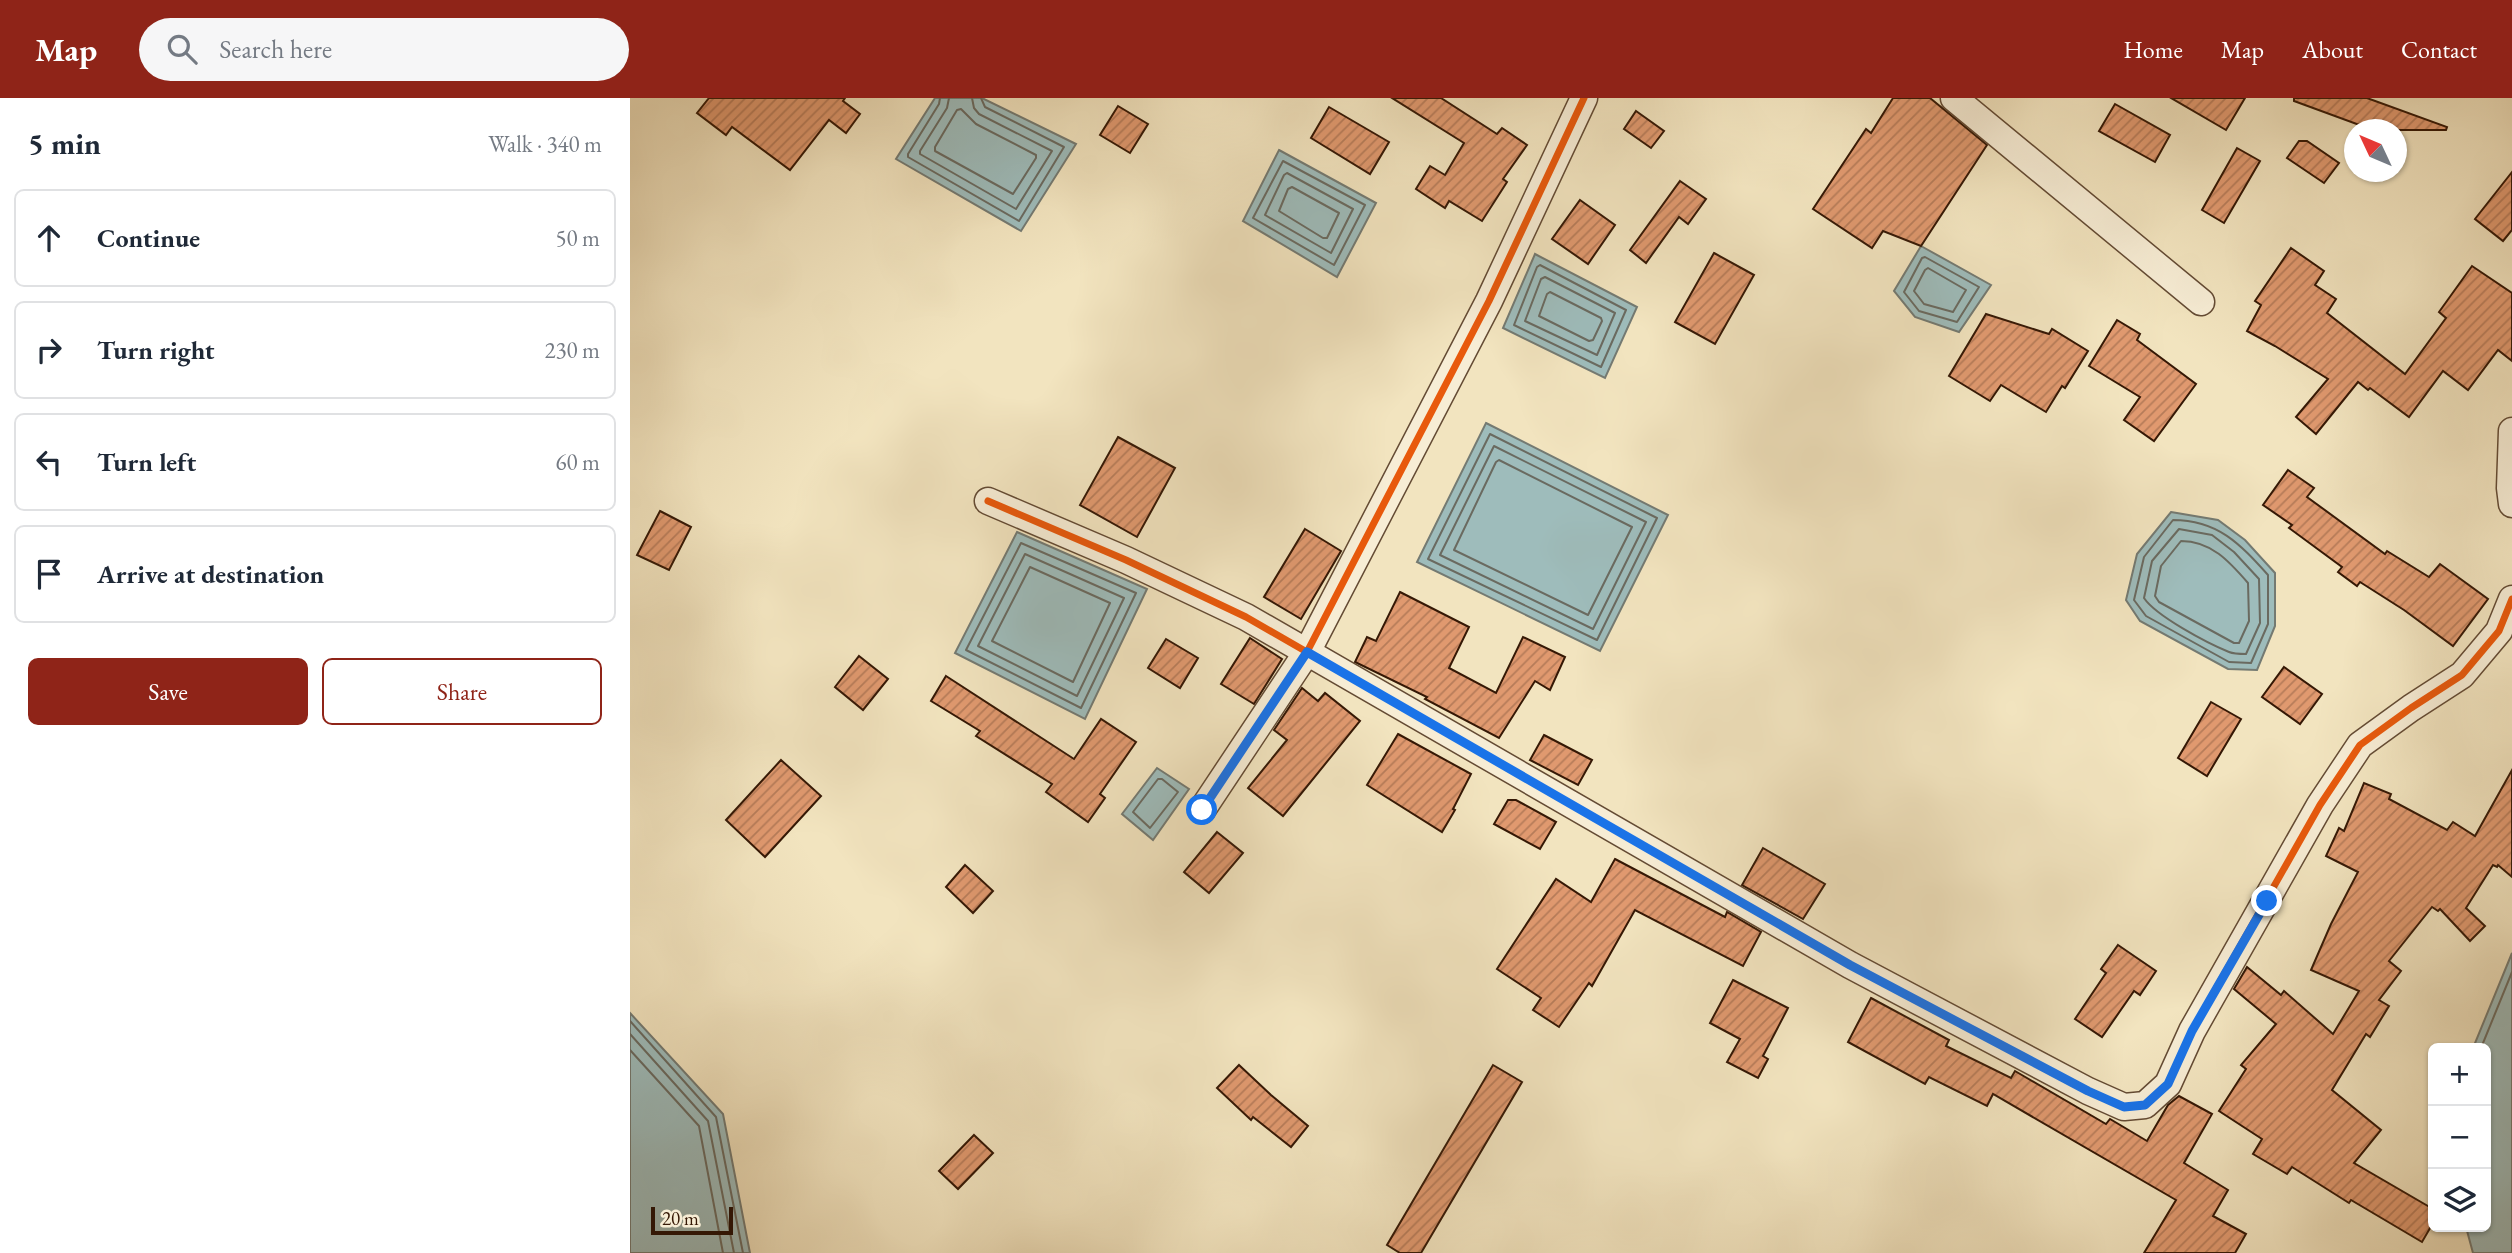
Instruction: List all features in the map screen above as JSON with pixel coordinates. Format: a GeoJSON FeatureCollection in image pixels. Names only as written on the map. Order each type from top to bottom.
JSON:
{"type":"FeatureCollection","features":[{"type":"Feature","properties":{"kind":"street"},"geometry":{"type":"LineString","coordinates":[[1202,810],[1307,652],[1489,301],[1584,98]]}},
{"type":"Feature","properties":{"kind":"street"},"geometry":{"type":"LineString","coordinates":[[1954,98],[2201,302]]}},
{"type":"Feature","properties":{"kind":"street"},"geometry":{"type":"LineString","coordinates":[[2512,431],[2512,503]]}},
{"type":"Feature","properties":{"kind":"street"},"geometry":{"type":"LineString","coordinates":[[988,501],[1126,560],[1246,617],[1850,965],[2088,1091],[2124,1107],[2145,1105],[2168,1084],[2192,1031],[2319,805],[2360,745],[2462,675],[2499,631],[2512,599]]}},
{"type":"Feature","properties":{"kind":"water"},"geometry":{"type":"Polygon","coordinates":[[[935,98],[982,98],[1076,144],[1021,231],[896,159],[935,98]]]}},
{"type":"Feature","properties":{"kind":"water"},"geometry":{"type":"Polygon","coordinates":[[[1279,150],[1376,203],[1337,277],[1243,221],[1279,150]]]}},
{"type":"Feature","properties":{"kind":"water"},"geometry":{"type":"Polygon","coordinates":[[[1921,246],[1991,285],[1959,332],[1915,317],[1894,291],[1921,246]]]}},
{"type":"Feature","properties":{"kind":"water"},"geometry":{"type":"Polygon","coordinates":[[[1535,254],[1637,307],[1605,378],[1503,328],[1535,254]]]}},
{"type":"Feature","properties":{"kind":"water"},"geometry":{"type":"Polygon","coordinates":[[[1486,423],[1668,515],[1600,651],[1417,562],[1486,423]]]}},
{"type":"Feature","properties":{"kind":"water"},"geometry":{"type":"Polygon","coordinates":[[[2171,512],[2218,520],[2245,540],[2275,573],[2275,626],[2257,670],[2228,669],[2140,621],[2126,600],[2137,554],[2171,512]]]}},
{"type":"Feature","properties":{"kind":"water"},"geometry":{"type":"Polygon","coordinates":[[[1017,532],[1147,589],[1085,719],[955,653],[1017,532]]]}},
{"type":"Feature","properties":{"kind":"water"},"geometry":{"type":"Polygon","coordinates":[[[1157,768],[1189,789],[1153,840],[1122,814],[1157,768]]]}},
{"type":"Feature","properties":{"kind":"water"},"geometry":{"type":"Polygon","coordinates":[[[2512,953],[2512,1253],[2473,1253],[2467,1232],[2491,1232],[2491,1043],[2475,1043],[2512,953]]]}},
{"type":"Feature","properties":{"kind":"water"},"geometry":{"type":"Polygon","coordinates":[[[630,1013],[723,1114],[750,1253],[630,1253],[630,1013]]]}},
{"type":"Feature","properties":{"kind":"building"},"geometry":{"type":"Polygon","coordinates":[[[709,98],[845,98],[843,101],[860,114],[846,133],[829,120],[790,170],[732,127],[726,135],[697,113],[709,98]]]}},
{"type":"Feature","properties":{"kind":"building"},"geometry":{"type":"Polygon","coordinates":[[[1392,98],[1441,98],[1497,134],[1502,128],[1527,145],[1503,179],[1507,182],[1482,221],[1449,201],[1445,208],[1416,189],[1430,166],[1445,175],[1464,143],[1392,98]]]}},
{"type":"Feature","properties":{"kind":"building"},"geometry":{"type":"Polygon","coordinates":[[[1893,98],[1930,98],[1987,145],[1921,246],[1883,231],[1872,248],[1813,209],[1866,129],[1871,133],[1893,98]]]}},
{"type":"Feature","properties":{"kind":"building"},"geometry":{"type":"Polygon","coordinates":[[[2171,98],[2245,98],[2226,130],[2171,98]]]}},
{"type":"Feature","properties":{"kind":"building"},"geometry":{"type":"Polygon","coordinates":[[[2294,98],[2367,98],[2447,127],[2446,130],[2407,130],[2407,119],[2344,119],[2294,101],[2294,98]]]}},
{"type":"Feature","properties":{"kind":"building"},"geometry":{"type":"Polygon","coordinates":[[[2115,104],[2170,135],[2155,162],[2099,131],[2115,104]]]}},
{"type":"Feature","properties":{"kind":"building"},"geometry":{"type":"Polygon","coordinates":[[[1118,106],[1148,124],[1130,153],[1100,135],[1118,106]]]}},
{"type":"Feature","properties":{"kind":"building"},"geometry":{"type":"Polygon","coordinates":[[[1329,107],[1389,142],[1370,174],[1311,138],[1329,107]]]}},
{"type":"Feature","properties":{"kind":"building"},"geometry":{"type":"Polygon","coordinates":[[[1636,111],[1664,131],[1651,148],[1624,129],[1636,111]]]}},
{"type":"Feature","properties":{"kind":"building"},"geometry":{"type":"Polygon","coordinates":[[[2299,141],[2307,141],[2339,163],[2324,183],[2287,158],[2299,141]]]}},
{"type":"Feature","properties":{"kind":"building"},"geometry":{"type":"Polygon","coordinates":[[[2237,148],[2260,161],[2224,223],[2202,210],[2237,148]]]}},
{"type":"Feature","properties":{"kind":"building"},"geometry":{"type":"Polygon","coordinates":[[[2512,172],[2512,230],[2503,241],[2475,219],[2512,172]]]}},
{"type":"Feature","properties":{"kind":"building"},"geometry":{"type":"Polygon","coordinates":[[[1680,181],[1706,199],[1688,224],[1679,217],[1646,263],[1630,250],[1680,181]]]}},
{"type":"Feature","properties":{"kind":"building"},"geometry":{"type":"Polygon","coordinates":[[[1580,200],[1615,225],[1588,264],[1552,239],[1580,200]]]}},
{"type":"Feature","properties":{"kind":"building"},"geometry":{"type":"Polygon","coordinates":[[[2291,248],[2324,271],[2315,285],[2336,299],[2327,313],[2405,374],[2446,318],[2439,312],[2472,266],[2512,293],[2512,361],[2498,350],[2468,390],[2443,371],[2409,417],[2358,382],[2316,434],[2296,417],[2328,379],[2247,331],[2261,305],[2255,301],[2291,248]]]}},
{"type":"Feature","properties":{"kind":"building"},"geometry":{"type":"Polygon","coordinates":[[[1714,253],[1754,275],[1715,344],[1675,322],[1714,253]]]}},
{"type":"Feature","properties":{"kind":"building"},"geometry":{"type":"Polygon","coordinates":[[[1986,314],[2049,334],[2052,329],[2088,351],[2046,412],[2001,385],[1990,401],[1949,376],[1986,314]]]}},
{"type":"Feature","properties":{"kind":"building"},"geometry":{"type":"Polygon","coordinates":[[[2117,320],[2140,334],[2137,340],[2196,384],[2154,441],[2124,420],[2140,397],[2089,366],[2117,320]]]}},
{"type":"Feature","properties":{"kind":"building"},"geometry":{"type":"Polygon","coordinates":[[[1118,437],[1175,468],[1137,537],[1080,505],[1118,437]]]}},
{"type":"Feature","properties":{"kind":"building"},"geometry":{"type":"Polygon","coordinates":[[[2288,470],[2314,488],[2307,497],[2385,554],[2387,551],[2429,577],[2440,564],[2488,599],[2453,646],[2404,610],[2360,582],[2357,586],[2338,572],[2342,567],[2289,528],[2292,525],[2263,505],[2288,470]]]}},
{"type":"Feature","properties":{"kind":"building"},"geometry":{"type":"Polygon","coordinates":[[[660,511],[691,527],[669,570],[637,555],[660,511]]]}},
{"type":"Feature","properties":{"kind":"building"},"geometry":{"type":"Polygon","coordinates":[[[1305,529],[1341,551],[1301,619],[1264,597],[1305,529]]]}},
{"type":"Feature","properties":{"kind":"building"},"geometry":{"type":"Polygon","coordinates":[[[1400,592],[1469,627],[1449,668],[1496,693],[1523,637],[1565,657],[1550,690],[1535,681],[1499,738],[1425,699],[1427,697],[1355,662],[1367,637],[1376,641],[1400,592]]]}},
{"type":"Feature","properties":{"kind":"building"},"geometry":{"type":"Polygon","coordinates":[[[1250,638],[1282,659],[1254,704],[1221,684],[1250,638]]]}},
{"type":"Feature","properties":{"kind":"building"},"geometry":{"type":"Polygon","coordinates":[[[1166,639],[1198,658],[1180,688],[1148,668],[1166,639]]]}},
{"type":"Feature","properties":{"kind":"building"},"geometry":{"type":"Polygon","coordinates":[[[859,656],[888,679],[863,710],[835,687],[859,656]]]}},
{"type":"Feature","properties":{"kind":"building"},"geometry":{"type":"Polygon","coordinates":[[[2284,667],[2322,694],[2300,724],[2262,697],[2284,667]]]}},
{"type":"Feature","properties":{"kind":"building"},"geometry":{"type":"Polygon","coordinates":[[[946,676],[1074,759],[1101,719],[1136,742],[1100,794],[1105,798],[1088,822],[1046,792],[1052,784],[976,736],[980,731],[931,701],[946,676]]]}},
{"type":"Feature","properties":{"kind":"building"},"geometry":{"type":"Polygon","coordinates":[[[1302,688],[1318,701],[1325,693],[1360,721],[1283,816],[1248,788],[1287,740],[1274,730],[1302,688]]]}},
{"type":"Feature","properties":{"kind":"building"},"geometry":{"type":"Polygon","coordinates":[[[2211,702],[2241,719],[2207,776],[2178,758],[2211,702]]]}},
{"type":"Feature","properties":{"kind":"building"},"geometry":{"type":"Polygon","coordinates":[[[1398,734],[1471,774],[1442,832],[1367,785],[1398,734]]]}},
{"type":"Feature","properties":{"kind":"building"},"geometry":{"type":"Polygon","coordinates":[[[1544,735],[1592,760],[1578,785],[1530,760],[1544,735]]]}},
{"type":"Feature","properties":{"kind":"building"},"geometry":{"type":"Polygon","coordinates":[[[781,760],[821,796],[765,857],[726,820],[781,760]]]}},
{"type":"Feature","properties":{"kind":"building"},"geometry":{"type":"Polygon","coordinates":[[[2512,770],[2512,877],[2498,865],[2493,865],[2466,908],[2485,926],[2470,941],[2440,909],[2438,911],[2432,907],[2389,961],[2401,971],[2379,1000],[2389,1006],[2370,1037],[2366,1034],[2332,1090],[2381,1130],[2354,1163],[2428,1206],[2428,1232],[2422,1242],[2351,1200],[2349,1203],[2292,1167],[2287,1174],[2253,1154],[2262,1139],[2219,1111],[2246,1069],[2241,1065],[2276,1024],[2234,989],[2247,967],[2281,995],[2284,991],[2333,1034],[2359,991],[2311,970],[2358,872],[2326,856],[2339,828],[2344,831],[2364,783],[2391,794],[2389,799],[2447,830],[2453,822],[2475,836],[2512,770]]]}},
{"type":"Feature","properties":{"kind":"building"},"geometry":{"type":"Polygon","coordinates":[[[1508,800],[1516,800],[1556,822],[1540,849],[1494,824],[1508,800]]]}},
{"type":"Feature","properties":{"kind":"building"},"geometry":{"type":"Polygon","coordinates":[[[1217,832],[1243,853],[1209,893],[1184,872],[1217,832]]]}},
{"type":"Feature","properties":{"kind":"building"},"geometry":{"type":"Polygon","coordinates":[[[1763,848],[1825,884],[1803,919],[1742,885],[1763,848]]]}},
{"type":"Feature","properties":{"kind":"building"},"geometry":{"type":"Polygon","coordinates":[[[1615,859],[1725,917],[1727,912],[1761,932],[1743,966],[1635,910],[1592,986],[1589,983],[1559,1027],[1533,1010],[1541,998],[1497,969],[1556,879],[1591,902],[1615,859]]]}},
{"type":"Feature","properties":{"kind":"building"},"geometry":{"type":"Polygon","coordinates":[[[965,865],[993,891],[973,913],[946,887],[965,865]]]}},
{"type":"Feature","properties":{"kind":"building"},"geometry":{"type":"Polygon","coordinates":[[[2118,945],[2156,971],[2140,995],[2134,991],[2102,1037],[2075,1019],[2106,973],[2101,969],[2118,945]]]}},
{"type":"Feature","properties":{"kind":"building"},"geometry":{"type":"Polygon","coordinates":[[[1733,980],[1788,1008],[1763,1056],[1768,1059],[1758,1078],[1727,1062],[1740,1039],[1710,1023],[1733,980]]]}},
{"type":"Feature","properties":{"kind":"building"},"geometry":{"type":"Polygon","coordinates":[[[1871,998],[1949,1040],[1946,1046],[2011,1078],[2015,1071],[2106,1124],[2110,1119],[2147,1141],[2168,1105],[2179,1096],[2212,1114],[2184,1163],[2228,1190],[2213,1216],[2246,1234],[2235,1253],[2144,1253],[2176,1200],[1993,1094],[1987,1106],[1929,1077],[1925,1084],[1848,1042],[1871,998]]]}},
{"type":"Feature","properties":{"kind":"building"},"geometry":{"type":"Polygon","coordinates":[[[1239,1065],[1308,1126],[1291,1147],[1253,1117],[1251,1120],[1217,1088],[1239,1065]]]}},
{"type":"Feature","properties":{"kind":"building"},"geometry":{"type":"Polygon","coordinates":[[[1493,1065],[1522,1082],[1421,1253],[1400,1253],[1387,1245],[1493,1065]]]}},
{"type":"Feature","properties":{"kind":"building"},"geometry":{"type":"Polygon","coordinates":[[[974,1135],[993,1153],[958,1189],[939,1171],[974,1135]]]}},
{"type":"Feature","properties":{"kind":"cycle path"},"geometry":{"type":"LineString","coordinates":[[1202,810],[1307,652],[1489,301],[1584,98]]}},
{"type":"Feature","properties":{"kind":"cycle path"},"geometry":{"type":"LineString","coordinates":[[988,501],[1126,560],[1246,617],[1850,965],[2088,1091],[2124,1107],[2145,1105],[2168,1084],[2192,1031],[2320,805],[2360,745],[2462,675],[2499,631],[2512,599]]}},
{"type":"Feature","properties":{"kind":"route"},"geometry":{"type":"LineString","coordinates":[[1202,810],[1307,652],[1850,965],[2088,1091],[2124,1107],[2145,1105],[2168,1084],[2192,1031],[2267,901]]}}]}
